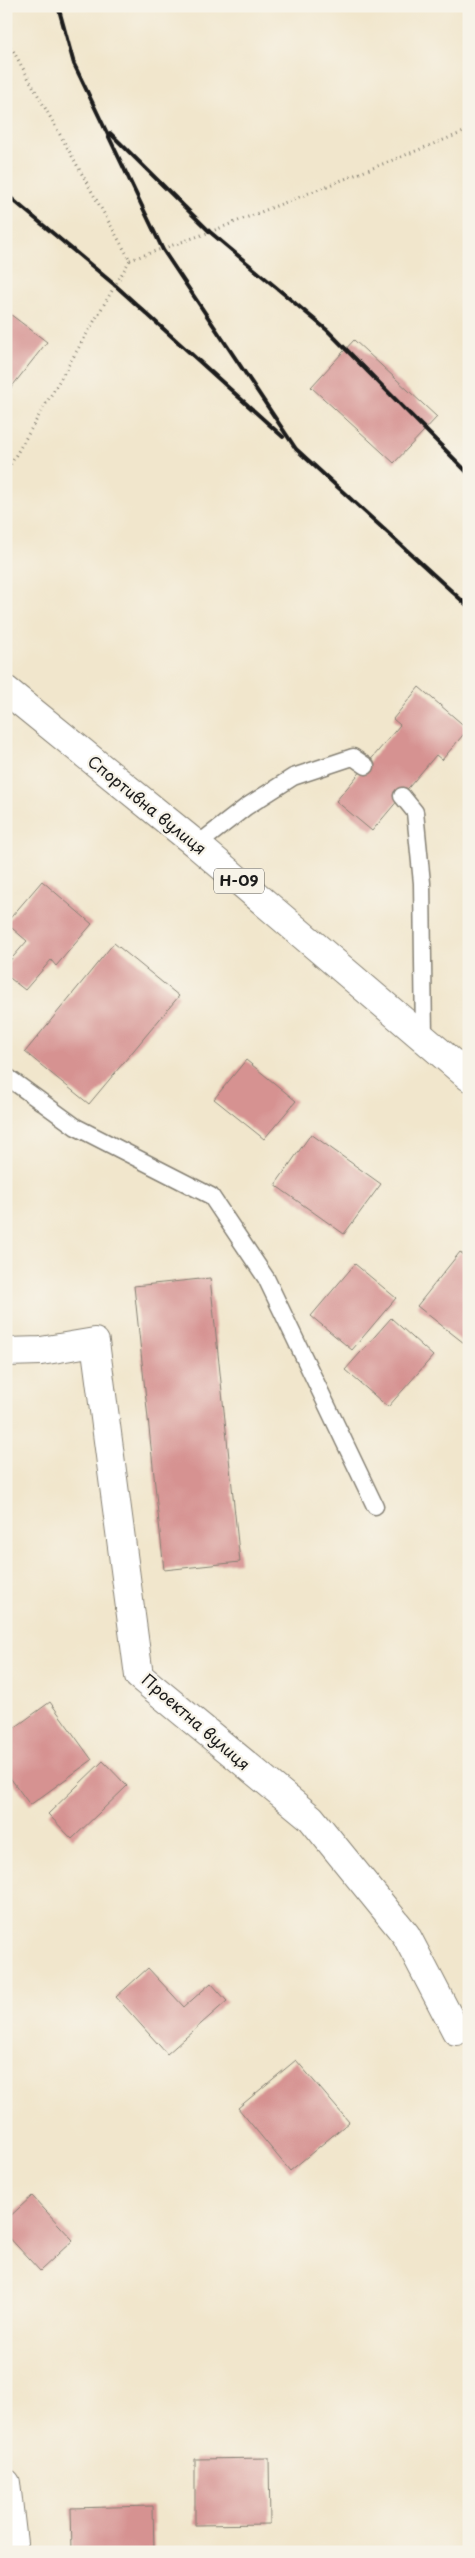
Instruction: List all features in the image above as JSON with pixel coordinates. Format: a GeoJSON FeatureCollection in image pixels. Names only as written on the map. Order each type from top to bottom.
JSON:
{"type":"FeatureCollection","features":[{"type":"Feature","properties":{"kind":"street","name":"Спортивна вулиця"},"geometry":{"type":"LineString","coordinates":[[6,690],[197,845],[469,1076]]}},
{"type":"Feature","properties":{"kind":"street","name":"Проектна вулиця"},"geometry":{"type":"LineString","coordinates":[[6,1352],[41,1351],[95,1342],[139,1676],[311,1818],[406,1935],[456,2031]]}},
{"type":"Feature","properties":{"kind":"street"},"geometry":{"type":"LineString","coordinates":[[6,2483],[14,2552]]}},
{"type":"Feature","properties":{"kind":"lane"},"geometry":{"type":"LineString","coordinates":[[197,845],[246,807],[293,777],[353,757],[366,766]]}},
{"type":"Feature","properties":{"kind":"lane"},"geometry":{"type":"LineString","coordinates":[[402,796],[415,812],[420,866],[424,1038]]}},
{"type":"Feature","properties":{"kind":"lane"},"geometry":{"type":"LineString","coordinates":[[6,1076],[76,1127],[211,1196],[266,1278],[375,1506]]}},
{"type":"Feature","properties":{"kind":"path"},"geometry":{"type":"LineString","coordinates":[[6,38],[130,260]]}},
{"type":"Feature","properties":{"kind":"path"},"geometry":{"type":"LineString","coordinates":[[6,472],[130,260],[202,235],[469,130]]}},
{"type":"Feature","properties":{"kind":"building"},"geometry":{"type":"Polygon","coordinates":[[[6,311],[47,342],[6,394],[6,311]]]}},
{"type":"Feature","properties":{"kind":"building"},"geometry":{"type":"Polygon","coordinates":[[[354,340],[437,417],[394,463],[311,387],[354,340]]]}},
{"type":"Feature","properties":{"kind":"building"},"geometry":{"type":"Polygon","coordinates":[[[419,687],[468,729],[442,760],[436,755],[372,831],[336,801],[400,725],[393,719],[419,687]]]}},
{"type":"Feature","properties":{"kind":"building"},"geometry":{"type":"Polygon","coordinates":[[[42,881],[92,924],[56,966],[51,960],[25,990],[6,975],[6,965],[27,941],[6,923],[42,881]]]}},
{"type":"Feature","properties":{"kind":"building"},"geometry":{"type":"Polygon","coordinates":[[[114,943],[179,996],[89,1104],[25,1052],[114,943]]]}},
{"type":"Feature","properties":{"kind":"building"},"geometry":{"type":"Polygon","coordinates":[[[246,1060],[296,1101],[264,1139],[214,1099],[246,1060]]]}},
{"type":"Feature","properties":{"kind":"building"},"geometry":{"type":"Polygon","coordinates":[[[311,1134],[381,1184],[344,1234],[275,1185],[311,1134]]]}},
{"type":"Feature","properties":{"kind":"building"},"geometry":{"type":"Polygon","coordinates":[[[460,1252],[469,1259],[469,1347],[417,1306],[460,1252]]]}},
{"type":"Feature","properties":{"kind":"building"},"geometry":{"type":"Polygon","coordinates":[[[355,1264],[396,1298],[352,1350],[311,1316],[355,1264]]]}},
{"type":"Feature","properties":{"kind":"building"},"geometry":{"type":"Polygon","coordinates":[[[210,1278],[240,1562],[164,1570],[134,1286],[210,1278]]]}},
{"type":"Feature","properties":{"kind":"building"},"geometry":{"type":"Polygon","coordinates":[[[391,1318],[433,1356],[388,1407],[345,1370],[391,1318]]]}},
{"type":"Feature","properties":{"kind":"building"},"geometry":{"type":"Polygon","coordinates":[[[50,1702],[92,1760],[30,1805],[6,1772],[6,1734],[50,1702]]]}},
{"type":"Feature","properties":{"kind":"building"},"geometry":{"type":"Polygon","coordinates":[[[103,1761],[127,1786],[72,1839],[48,1814],[103,1761]]]}},
{"type":"Feature","properties":{"kind":"building"},"geometry":{"type":"Polygon","coordinates":[[[148,1968],[184,2007],[211,1983],[227,2001],[167,2054],[116,1997],[148,1968]]]}},
{"type":"Feature","properties":{"kind":"building"},"geometry":{"type":"Polygon","coordinates":[[[296,2060],[349,2122],[290,2171],[238,2108],[296,2060]]]}},
{"type":"Feature","properties":{"kind":"building"},"geometry":{"type":"Polygon","coordinates":[[[32,2196],[73,2240],[40,2271],[6,2234],[6,2220],[32,2196]]]}},
{"type":"Feature","properties":{"kind":"building"},"geometry":{"type":"Polygon","coordinates":[[[269,2458],[270,2524],[195,2525],[195,2459],[269,2458]]]}},
{"type":"Feature","properties":{"kind":"building"},"geometry":{"type":"Polygon","coordinates":[[[153,2506],[154,2552],[72,2552],[71,2508],[153,2506]]]}},
{"type":"Feature","properties":{"kind":"railway"},"geometry":{"type":"LineString","coordinates":[[58,6],[74,64],[163,250],[296,449],[469,607]]}},
{"type":"Feature","properties":{"kind":"railway"},"geometry":{"type":"LineString","coordinates":[[110,133],[210,232],[327,330],[469,474]]}},
{"type":"Feature","properties":{"kind":"railway"},"geometry":{"type":"LineString","coordinates":[[6,194],[116,286],[283,437]]}}]}
